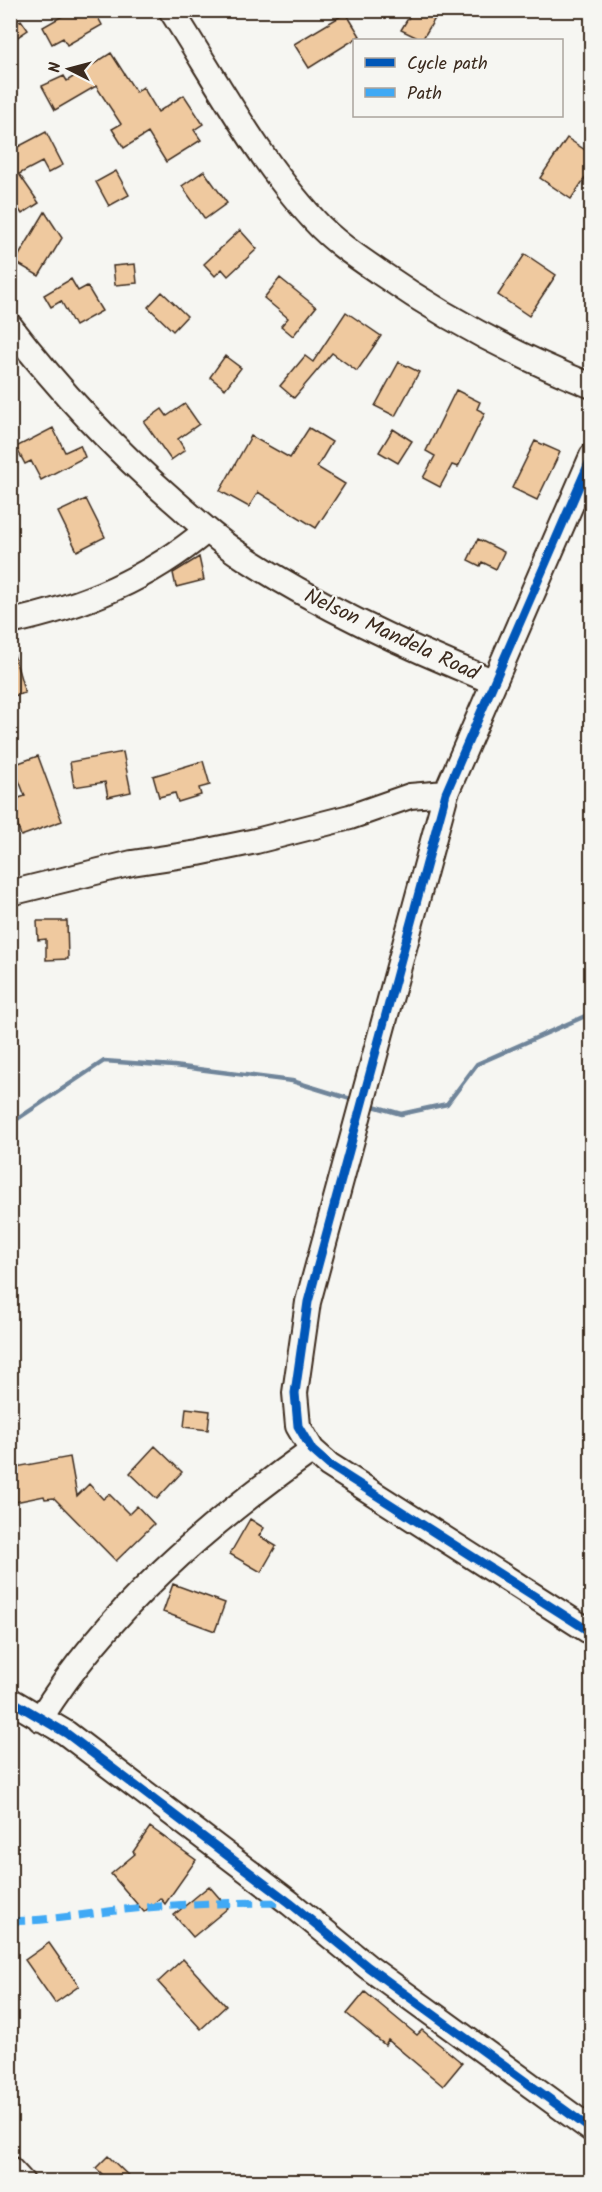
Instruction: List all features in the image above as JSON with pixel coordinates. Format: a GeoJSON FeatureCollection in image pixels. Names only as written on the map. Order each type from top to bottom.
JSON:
{"type":"FeatureCollection","features":[{"type":"Feature","properties":{"kind":"street"},"geometry":{"type":"LineString","coordinates":[[171,10],[266,158],[315,222],[358,258],[418,299],[486,337],[591,386]]}},
{"type":"Feature","properties":{"kind":"street","name":"Nelson Mandela Road"},"geometry":{"type":"LineString","coordinates":[[10,326],[44,370],[86,418],[122,454],[207,530],[243,557],[315,600],[380,632],[492,681],[591,456]]}},
{"type":"Feature","properties":{"kind":"street"},"geometry":{"type":"LineString","coordinates":[[10,622],[35,617],[139,578],[178,554],[207,530]]}},
{"type":"Feature","properties":{"kind":"street"},"geometry":{"type":"LineString","coordinates":[[492,681],[446,794],[338,1186],[308,1302],[295,1393],[298,1426],[312,1450],[329,1465],[591,1633]]}},
{"type":"Feature","properties":{"kind":"street"},"geometry":{"type":"LineString","coordinates":[[10,893],[132,863],[256,841],[350,817],[410,796],[446,794]]}},
{"type":"Feature","properties":{"kind":"street"},"geometry":{"type":"LineString","coordinates":[[22,1713],[60,1687],[102,1631],[223,1516],[312,1450]]}},
{"type":"Feature","properties":{"kind":"street"},"geometry":{"type":"LineString","coordinates":[[22,1713],[66,1733],[290,1903],[368,1967],[591,2130]]}},
{"type":"Feature","properties":{"kind":"street"},"geometry":{"type":"LineString","coordinates":[[10,2169],[22,2181]]}},
{"type":"Feature","properties":{"kind":"building"},"geometry":{"type":"Polygon","coordinates":[[[73,10],[94,10],[102,25],[67,45],[63,38],[52,44],[43,27],[73,10]]]}},
{"type":"Feature","properties":{"kind":"building"},"geometry":{"type":"Polygon","coordinates":[[[413,10],[440,10],[423,39],[401,30],[413,10]]]}},
{"type":"Feature","properties":{"kind":"building"},"geometry":{"type":"Polygon","coordinates":[[[346,13],[360,36],[309,68],[294,44],[346,13]]]}},
{"type":"Feature","properties":{"kind":"building"},"geometry":{"type":"Polygon","coordinates":[[[21,20],[28,30],[10,42],[10,28],[21,20]]]}},
{"type":"Feature","properties":{"kind":"building"},"geometry":{"type":"Polygon","coordinates":[[[111,53],[136,92],[143,87],[158,112],[184,95],[203,124],[194,130],[201,140],[166,162],[148,133],[124,148],[112,129],[121,124],[96,86],[55,110],[42,86],[64,76],[67,81],[111,53]]]}},
{"type":"Feature","properties":{"kind":"building"},"geometry":{"type":"Polygon","coordinates":[[[46,132],[63,165],[48,173],[42,162],[19,174],[39,203],[22,214],[18,208],[10,213],[10,151],[46,132]]]}},
{"type":"Feature","properties":{"kind":"building"},"geometry":{"type":"Polygon","coordinates":[[[567,138],[591,154],[591,169],[571,199],[540,178],[567,138]]]}},
{"type":"Feature","properties":{"kind":"building"},"geometry":{"type":"Polygon","coordinates":[[[116,171],[129,195],[109,206],[96,182],[116,171]]]}},
{"type":"Feature","properties":{"kind":"building"},"geometry":{"type":"Polygon","coordinates":[[[204,171],[227,203],[205,219],[182,186],[204,171]]]}},
{"type":"Feature","properties":{"kind":"building"},"geometry":{"type":"Polygon","coordinates":[[[45,212],[62,238],[39,276],[15,262],[45,212]]]}},
{"type":"Feature","properties":{"kind":"building"},"geometry":{"type":"Polygon","coordinates":[[[240,230],[257,249],[228,276],[222,269],[215,276],[204,264],[240,230]]]}},
{"type":"Feature","properties":{"kind":"building"},"geometry":{"type":"Polygon","coordinates":[[[525,254],[556,275],[529,316],[498,295],[525,254]]]}},
{"type":"Feature","properties":{"kind":"building"},"geometry":{"type":"Polygon","coordinates":[[[135,264],[137,283],[115,285],[113,266],[135,264]]]}},
{"type":"Feature","properties":{"kind":"building"},"geometry":{"type":"Polygon","coordinates":[[[280,278],[316,307],[293,336],[281,326],[288,318],[264,298],[280,278]]]}},
{"type":"Feature","properties":{"kind":"building"},"geometry":{"type":"Polygon","coordinates":[[[71,279],[78,291],[87,286],[102,311],[75,326],[61,301],[51,307],[44,295],[71,279]]]}},
{"type":"Feature","properties":{"kind":"building"},"geometry":{"type":"Polygon","coordinates":[[[162,292],[187,316],[173,331],[148,307],[162,292]]]}},
{"type":"Feature","properties":{"kind":"building"},"geometry":{"type":"Polygon","coordinates":[[[346,312],[381,336],[357,371],[332,353],[294,398],[280,386],[305,356],[313,362],[346,312]]]}},
{"type":"Feature","properties":{"kind":"building"},"geometry":{"type":"Polygon","coordinates":[[[225,356],[241,368],[225,389],[210,377],[225,356]]]}},
{"type":"Feature","properties":{"kind":"building"},"geometry":{"type":"Polygon","coordinates":[[[399,362],[419,372],[395,416],[375,406],[399,362]]]}},
{"type":"Feature","properties":{"kind":"building"},"geometry":{"type":"Polygon","coordinates":[[[456,390],[480,402],[477,409],[485,413],[458,467],[452,465],[440,487],[423,478],[435,456],[426,451],[456,390]]]}},
{"type":"Feature","properties":{"kind":"building"},"geometry":{"type":"Polygon","coordinates":[[[185,404],[199,424],[178,439],[185,450],[171,460],[144,422],[162,409],[167,416],[185,404]]]}},
{"type":"Feature","properties":{"kind":"building"},"geometry":{"type":"Polygon","coordinates":[[[53,428],[65,452],[80,445],[85,457],[41,480],[31,461],[25,464],[16,447],[53,428]]]}},
{"type":"Feature","properties":{"kind":"building"},"geometry":{"type":"Polygon","coordinates":[[[309,428],[332,442],[317,467],[345,484],[316,528],[258,492],[249,507],[220,491],[251,436],[290,458],[309,428]]]}},
{"type":"Feature","properties":{"kind":"building"},"geometry":{"type":"Polygon","coordinates":[[[393,429],[412,441],[398,463],[379,452],[393,429]]]}},
{"type":"Feature","properties":{"kind":"building"},"geometry":{"type":"Polygon","coordinates":[[[535,441],[560,452],[537,500],[512,488],[535,441]]]}},
{"type":"Feature","properties":{"kind":"building"},"geometry":{"type":"Polygon","coordinates":[[[86,499],[105,537],[77,551],[58,512],[86,499]]]}},
{"type":"Feature","properties":{"kind":"building"},"geometry":{"type":"Polygon","coordinates":[[[478,539],[504,552],[496,569],[482,562],[480,566],[468,560],[478,539]]]}},
{"type":"Feature","properties":{"kind":"building"},"geometry":{"type":"Polygon","coordinates":[[[199,557],[204,580],[176,587],[173,573],[199,557]]]}},
{"type":"Feature","properties":{"kind":"building"},"geometry":{"type":"Polygon","coordinates":[[[10,655],[14,655],[25,693],[10,697],[10,655]]]}},
{"type":"Feature","properties":{"kind":"building"},"geometry":{"type":"Polygon","coordinates":[[[123,752],[131,792],[108,797],[105,782],[74,787],[70,762],[123,752]]]}},
{"type":"Feature","properties":{"kind":"building"},"geometry":{"type":"Polygon","coordinates":[[[38,756],[62,821],[21,836],[10,801],[25,796],[13,765],[38,756]]]}},
{"type":"Feature","properties":{"kind":"building"},"geometry":{"type":"Polygon","coordinates":[[[203,761],[210,785],[199,788],[201,795],[178,802],[175,793],[159,797],[153,776],[203,761]]]}},
{"type":"Feature","properties":{"kind":"building"},"geometry":{"type":"Polygon","coordinates":[[[37,921],[67,921],[68,959],[46,960],[46,939],[38,940],[37,921]]]}},
{"type":"Feature","properties":{"kind":"building"},"geometry":{"type":"Polygon","coordinates":[[[186,1408],[210,1411],[208,1430],[184,1427],[186,1408]]]}},
{"type":"Feature","properties":{"kind":"building"},"geometry":{"type":"Polygon","coordinates":[[[155,1446],[182,1472],[157,1499],[130,1473],[155,1446]]]}},
{"type":"Feature","properties":{"kind":"building"},"geometry":{"type":"Polygon","coordinates":[[[70,1457],[77,1496],[89,1484],[103,1499],[109,1494],[129,1514],[137,1506],[154,1524],[116,1561],[54,1498],[45,1499],[44,1496],[10,1503],[10,1468],[70,1457]]]}},
{"type":"Feature","properties":{"kind":"building"},"geometry":{"type":"Polygon","coordinates":[[[250,1519],[264,1528],[259,1536],[276,1546],[261,1572],[230,1554],[250,1519]]]}},
{"type":"Feature","properties":{"kind":"building"},"geometry":{"type":"Polygon","coordinates":[[[173,1584],[225,1603],[215,1631],[163,1612],[173,1584]]]}},
{"type":"Feature","properties":{"kind":"building"},"geometry":{"type":"Polygon","coordinates":[[[150,1827],[196,1860],[165,1904],[160,1898],[144,1912],[111,1874],[135,1854],[133,1852],[150,1827]]]}},
{"type":"Feature","properties":{"kind":"building"},"geometry":{"type":"Polygon","coordinates":[[[209,1886],[228,1908],[193,1937],[174,1915],[209,1886]]]}},
{"type":"Feature","properties":{"kind":"building"},"geometry":{"type":"Polygon","coordinates":[[[49,1943],[79,1986],[55,2003],[25,1960],[49,1943]]]}},
{"type":"Feature","properties":{"kind":"building"},"geometry":{"type":"Polygon","coordinates":[[[183,1959],[226,2006],[201,2029],[158,1982],[183,1959]]]}},
{"type":"Feature","properties":{"kind":"building"},"geometry":{"type":"Polygon","coordinates":[[[365,1992],[417,2035],[422,2030],[462,2063],[443,2086],[388,2040],[385,2045],[347,2014],[365,1992]]]}},
{"type":"Feature","properties":{"kind":"building"},"geometry":{"type":"Polygon","coordinates":[[[108,2156],[134,2181],[109,2181],[96,2168],[108,2156]]]}},
{"type":"Feature","properties":{"kind":"waterway"},"geometry":{"type":"LineString","coordinates":[[370,1105],[401,1114],[447,1104],[477,1064],[592,1013]]}},
{"type":"Feature","properties":{"kind":"waterway"},"geometry":{"type":"LineString","coordinates":[[10,1124],[104,1061],[174,1066],[292,1081],[357,1101]]}},
{"type":"Feature","properties":{"kind":"marked path"},"geometry":{"type":"LineString","coordinates":[[10,1921],[169,1906],[287,1903]]}},
{"type":"Feature","properties":{"kind":"cycle path"},"geometry":{"type":"LineString","coordinates":[[592,456],[446,793],[308,1302],[295,1393],[298,1426],[312,1450],[329,1465],[592,1633]]}},
{"type":"Feature","properties":{"kind":"cycle path"},"geometry":{"type":"LineString","coordinates":[[10,1700],[66,1733],[290,1903],[368,1967],[592,2130]]}}]}
